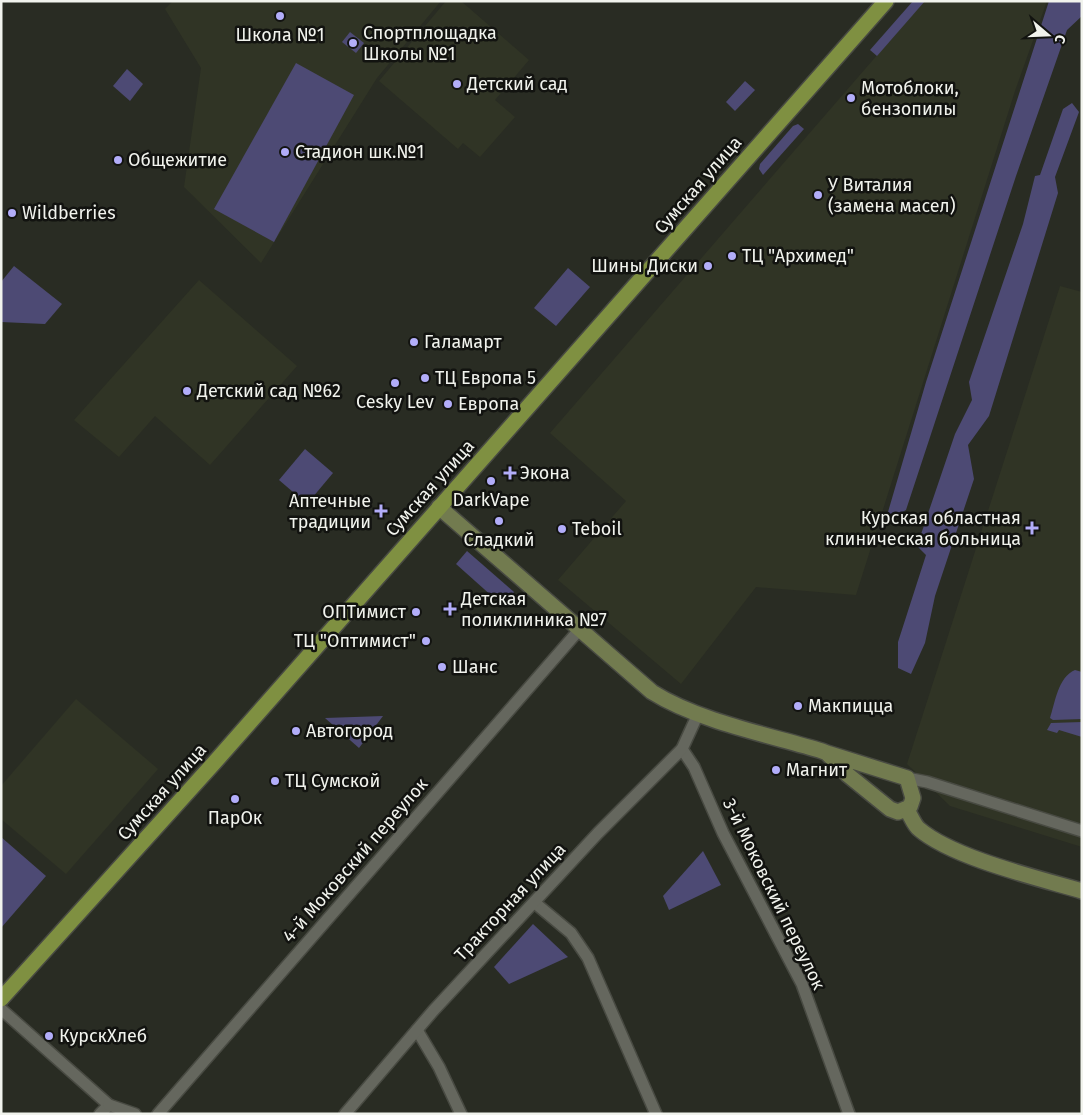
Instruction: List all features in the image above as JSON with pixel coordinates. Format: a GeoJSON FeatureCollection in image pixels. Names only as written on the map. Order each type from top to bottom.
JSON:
{"type":"FeatureCollection","features":[{"type":"Feature","properties":{"kind":"main road","name":"Сумская улица"},"geometry":{"type":"LineString","coordinates":[[1,999],[214,763],[886,1]]}},
{"type":"Feature","properties":{"kind":"street"},"geometry":{"type":"LineString","coordinates":[[439,507],[652,692],[672,704],[698,714],[907,778],[927,782],[1082,831]]}},
{"type":"Feature","properties":{"kind":"street","name":"4-й Моковский переулок"},"geometry":{"type":"LineString","coordinates":[[158,1114],[579,630]]}},
{"type":"Feature","properties":{"kind":"street","name":"Тракторная улица"},"geometry":{"type":"LineString","coordinates":[[345,1114],[417,1030],[598,832],[682,748],[698,714]]}},
{"type":"Feature","properties":{"kind":"street","name":"3-й Моковский переулок"},"geometry":{"type":"LineString","coordinates":[[682,748],[694,766],[723,833],[802,984],[849,1114]]}},
{"type":"Feature","properties":{"kind":"street"},"geometry":{"type":"LineString","coordinates":[[827,753],[848,776],[890,809],[898,812],[907,810]]}},
{"type":"Feature","properties":{"kind":"street"},"geometry":{"type":"LineString","coordinates":[[907,778],[913,798],[907,810]]}},
{"type":"Feature","properties":{"kind":"street"},"geometry":{"type":"LineString","coordinates":[[907,810],[918,828],[948,846],[1005,868],[1082,892]]}},
{"type":"Feature","properties":{"kind":"street"},"geometry":{"type":"LineString","coordinates":[[535,903],[571,933],[588,958],[656,1114]]}},
{"type":"Feature","properties":{"kind":"street"},"geometry":{"type":"LineString","coordinates":[[1,1009],[109,1105],[135,1114]]}},
{"type":"Feature","properties":{"kind":"street"},"geometry":{"type":"LineString","coordinates":[[417,1030],[439,1067],[461,1114]]}},
{"type":"Feature","properties":{"kind":"street"},"geometry":{"type":"LineString","coordinates":[[100,1114],[109,1105]]}},
{"type":"Feature","properties":{"kind":"shaded area"},"geometry":{"type":"Polygon","coordinates":[[[173,1],[441,1],[377,78],[261,263],[184,187],[201,68],[165,9],[173,1]]]}},
{"type":"Feature","properties":{"kind":"shaded area"},"geometry":{"type":"Polygon","coordinates":[[[446,1],[461,1],[529,60],[495,100],[515,117],[480,157],[463,143],[458,149],[379,81],[446,1]]]}},
{"type":"Feature","properties":{"kind":"shaded area"},"geometry":{"type":"Polygon","coordinates":[[[913,1],[925,1],[877,56],[870,50],[913,1]]]}},
{"type":"Feature","properties":{"kind":"shaded area"},"geometry":{"type":"Polygon","coordinates":[[[924,1],[1047,1],[1015,91],[856,595],[756,587],[681,684],[558,580],[626,501],[550,433],[924,1]]]}},
{"type":"Feature","properties":{"kind":"shaded area"},"geometry":{"type":"Polygon","coordinates":[[[1049,1],[1082,1],[1082,16],[1067,30],[1016,176],[906,510],[892,518],[888,512],[926,382],[1049,1]]]}},
{"type":"Feature","properties":{"kind":"shaded area","name":"Спортплощадка Школы №1"},"geometry":{"type":"Polygon","coordinates":[[[350,32],[364,43],[356,53],[342,42],[350,32]]]}},
{"type":"Feature","properties":{"kind":"shaded area","name":"Стадион шк.№1"},"geometry":{"type":"Polygon","coordinates":[[[296,63],[354,95],[274,242],[214,209],[296,63]]]}},
{"type":"Feature","properties":{"kind":"shaded area"},"geometry":{"type":"Polygon","coordinates":[[[127,69],[143,84],[130,101],[113,86],[127,69]]]}},
{"type":"Feature","properties":{"kind":"shaded area"},"geometry":{"type":"Polygon","coordinates":[[[745,81],[755,90],[735,111],[726,102],[745,81]]]}},
{"type":"Feature","properties":{"kind":"shaded area"},"geometry":{"type":"Polygon","coordinates":[[[1072,103],[1079,112],[1055,177],[1058,193],[989,416],[968,445],[974,479],[935,596],[925,643],[911,674],[898,668],[898,642],[926,555],[917,546],[955,434],[972,400],[969,382],[1023,224],[1035,176],[1040,175],[1063,109],[1072,103]]]}},
{"type":"Feature","properties":{"kind":"shaded area"},"geometry":{"type":"Polygon","coordinates":[[[798,124],[804,129],[763,175],[759,169],[760,164],[793,126],[798,124]]]}},
{"type":"Feature","properties":{"kind":"shaded area"},"geometry":{"type":"Polygon","coordinates":[[[14,266],[62,304],[45,324],[1,322],[1,282],[14,266]]]}},
{"type":"Feature","properties":{"kind":"shaded area"},"geometry":{"type":"Polygon","coordinates":[[[568,268],[590,287],[556,326],[534,308],[568,268]]]}},
{"type":"Feature","properties":{"kind":"shaded area","name":"Детский сад №62"},"geometry":{"type":"Polygon","coordinates":[[[199,280],[297,366],[210,465],[155,416],[119,457],[74,420],[199,280]]]}},
{"type":"Feature","properties":{"kind":"shaded area","name":"Курская областная клиническая больница"},"geometry":{"type":"Polygon","coordinates":[[[1060,286],[1082,292],[1082,847],[950,806],[907,764],[1060,286]]]}},
{"type":"Feature","properties":{"kind":"shaded area"},"geometry":{"type":"Polygon","coordinates":[[[305,449],[333,473],[307,504],[279,480],[305,449]]]}},
{"type":"Feature","properties":{"kind":"shaded area"},"geometry":{"type":"Polygon","coordinates":[[[467,551],[514,592],[503,606],[456,564],[467,551]]]}},
{"type":"Feature","properties":{"kind":"shaded area"},"geometry":{"type":"Polygon","coordinates":[[[1075,670],[1082,672],[1082,719],[1053,720],[1050,718],[1061,684],[1069,673],[1075,670]]]}},
{"type":"Feature","properties":{"kind":"shaded area"},"geometry":{"type":"Polygon","coordinates":[[[76,699],[158,769],[66,874],[1,819],[1,786],[76,699]]]}},
{"type":"Feature","properties":{"kind":"shaded area"},"geometry":{"type":"Polygon","coordinates":[[[383,716],[359,748],[325,718],[383,716]]]}},
{"type":"Feature","properties":{"kind":"shaded area"},"geometry":{"type":"Polygon","coordinates":[[[1082,722],[1082,737],[1059,730],[1057,733],[1047,730],[1051,723],[1082,722]]]}},
{"type":"Feature","properties":{"kind":"shaded area"},"geometry":{"type":"Polygon","coordinates":[[[1,837],[46,876],[1,928],[1,837]]]}},
{"type":"Feature","properties":{"kind":"shaded area"},"geometry":{"type":"Polygon","coordinates":[[[703,851],[721,885],[669,910],[663,896],[703,851]]]}},
{"type":"Feature","properties":{"kind":"shaded area"},"geometry":{"type":"Polygon","coordinates":[[[533,924],[568,957],[509,984],[494,967],[533,924]]]}},
{"type":"Feature","properties":{"kind":"place","name":"Школа №1"},"geometry":{"type":"Point","coordinates":[280,16]}},
{"type":"Feature","properties":{"kind":"place","name":"Спортплощадка Школы №1"},"geometry":{"type":"Point","coordinates":[353,43]}},
{"type":"Feature","properties":{"kind":"place","name":"Детский сад"},"geometry":{"type":"Point","coordinates":[457,84]}},
{"type":"Feature","properties":{"kind":"place","name":"Мотоблоки, бензопилы"},"geometry":{"type":"Point","coordinates":[851,98]}},
{"type":"Feature","properties":{"kind":"place","name":"Стадион шк.№1"},"geometry":{"type":"Point","coordinates":[285,152]}},
{"type":"Feature","properties":{"kind":"place","name":"Общежитие"},"geometry":{"type":"Point","coordinates":[118,160]}},
{"type":"Feature","properties":{"kind":"place","name":"У Виталия (замена масел)"},"geometry":{"type":"Point","coordinates":[818,195]}},
{"type":"Feature","properties":{"kind":"place","name":"Wildberries"},"geometry":{"type":"Point","coordinates":[12,213]}},
{"type":"Feature","properties":{"kind":"place","name":"ТЦ \"Архимед\""},"geometry":{"type":"Point","coordinates":[732,256]}},
{"type":"Feature","properties":{"kind":"place","name":"Шины Диски"},"geometry":{"type":"Point","coordinates":[708,266]}},
{"type":"Feature","properties":{"kind":"place","name":"Галамарт"},"geometry":{"type":"Point","coordinates":[414,342]}},
{"type":"Feature","properties":{"kind":"place","name":"ТЦ Европа 5"},"geometry":{"type":"Point","coordinates":[425,378]}},
{"type":"Feature","properties":{"kind":"place","name":"Cesky Lev"},"geometry":{"type":"Point","coordinates":[395,383]}},
{"type":"Feature","properties":{"kind":"place","name":"Детский сад №62"},"geometry":{"type":"Point","coordinates":[187,391]}},
{"type":"Feature","properties":{"kind":"place","name":"Европа"},"geometry":{"type":"Point","coordinates":[448,404]}},
{"type":"Feature","properties":{"kind":"place","name":"Экона"},"geometry":{"type":"Point","coordinates":[510,473]}},
{"type":"Feature","properties":{"kind":"place","name":"DarkVape"},"geometry":{"type":"Point","coordinates":[491,481]}},
{"type":"Feature","properties":{"kind":"place","name":"Аптечные традиции"},"geometry":{"type":"Point","coordinates":[381,511]}},
{"type":"Feature","properties":{"kind":"place","name":"Сладкий"},"geometry":{"type":"Point","coordinates":[499,521]}},
{"type":"Feature","properties":{"kind":"place","name":"Курская областная клиническая больница"},"geometry":{"type":"Point","coordinates":[1032,528]}},
{"type":"Feature","properties":{"kind":"place","name":"Teboil"},"geometry":{"type":"Point","coordinates":[562,529]}},
{"type":"Feature","properties":{"kind":"place","name":"Детская поликлиника №7"},"geometry":{"type":"Point","coordinates":[450,609]}},
{"type":"Feature","properties":{"kind":"place","name":"ОПТимист"},"geometry":{"type":"Point","coordinates":[416,612]}},
{"type":"Feature","properties":{"kind":"place","name":"ТЦ \"Оптимист\""},"geometry":{"type":"Point","coordinates":[426,641]}},
{"type":"Feature","properties":{"kind":"place","name":"Шанс"},"geometry":{"type":"Point","coordinates":[442,667]}},
{"type":"Feature","properties":{"kind":"place","name":"Макпицца"},"geometry":{"type":"Point","coordinates":[798,706]}},
{"type":"Feature","properties":{"kind":"place","name":"Автогород"},"geometry":{"type":"Point","coordinates":[296,731]}},
{"type":"Feature","properties":{"kind":"place","name":"Магнит"},"geometry":{"type":"Point","coordinates":[776,770]}},
{"type":"Feature","properties":{"kind":"place","name":"ТЦ Сумской"},"geometry":{"type":"Point","coordinates":[275,781]}},
{"type":"Feature","properties":{"kind":"place","name":"ПарОк"},"geometry":{"type":"Point","coordinates":[235,799]}},
{"type":"Feature","properties":{"kind":"place","name":"КурскХлеб"},"geometry":{"type":"Point","coordinates":[49,1036]}}]}
